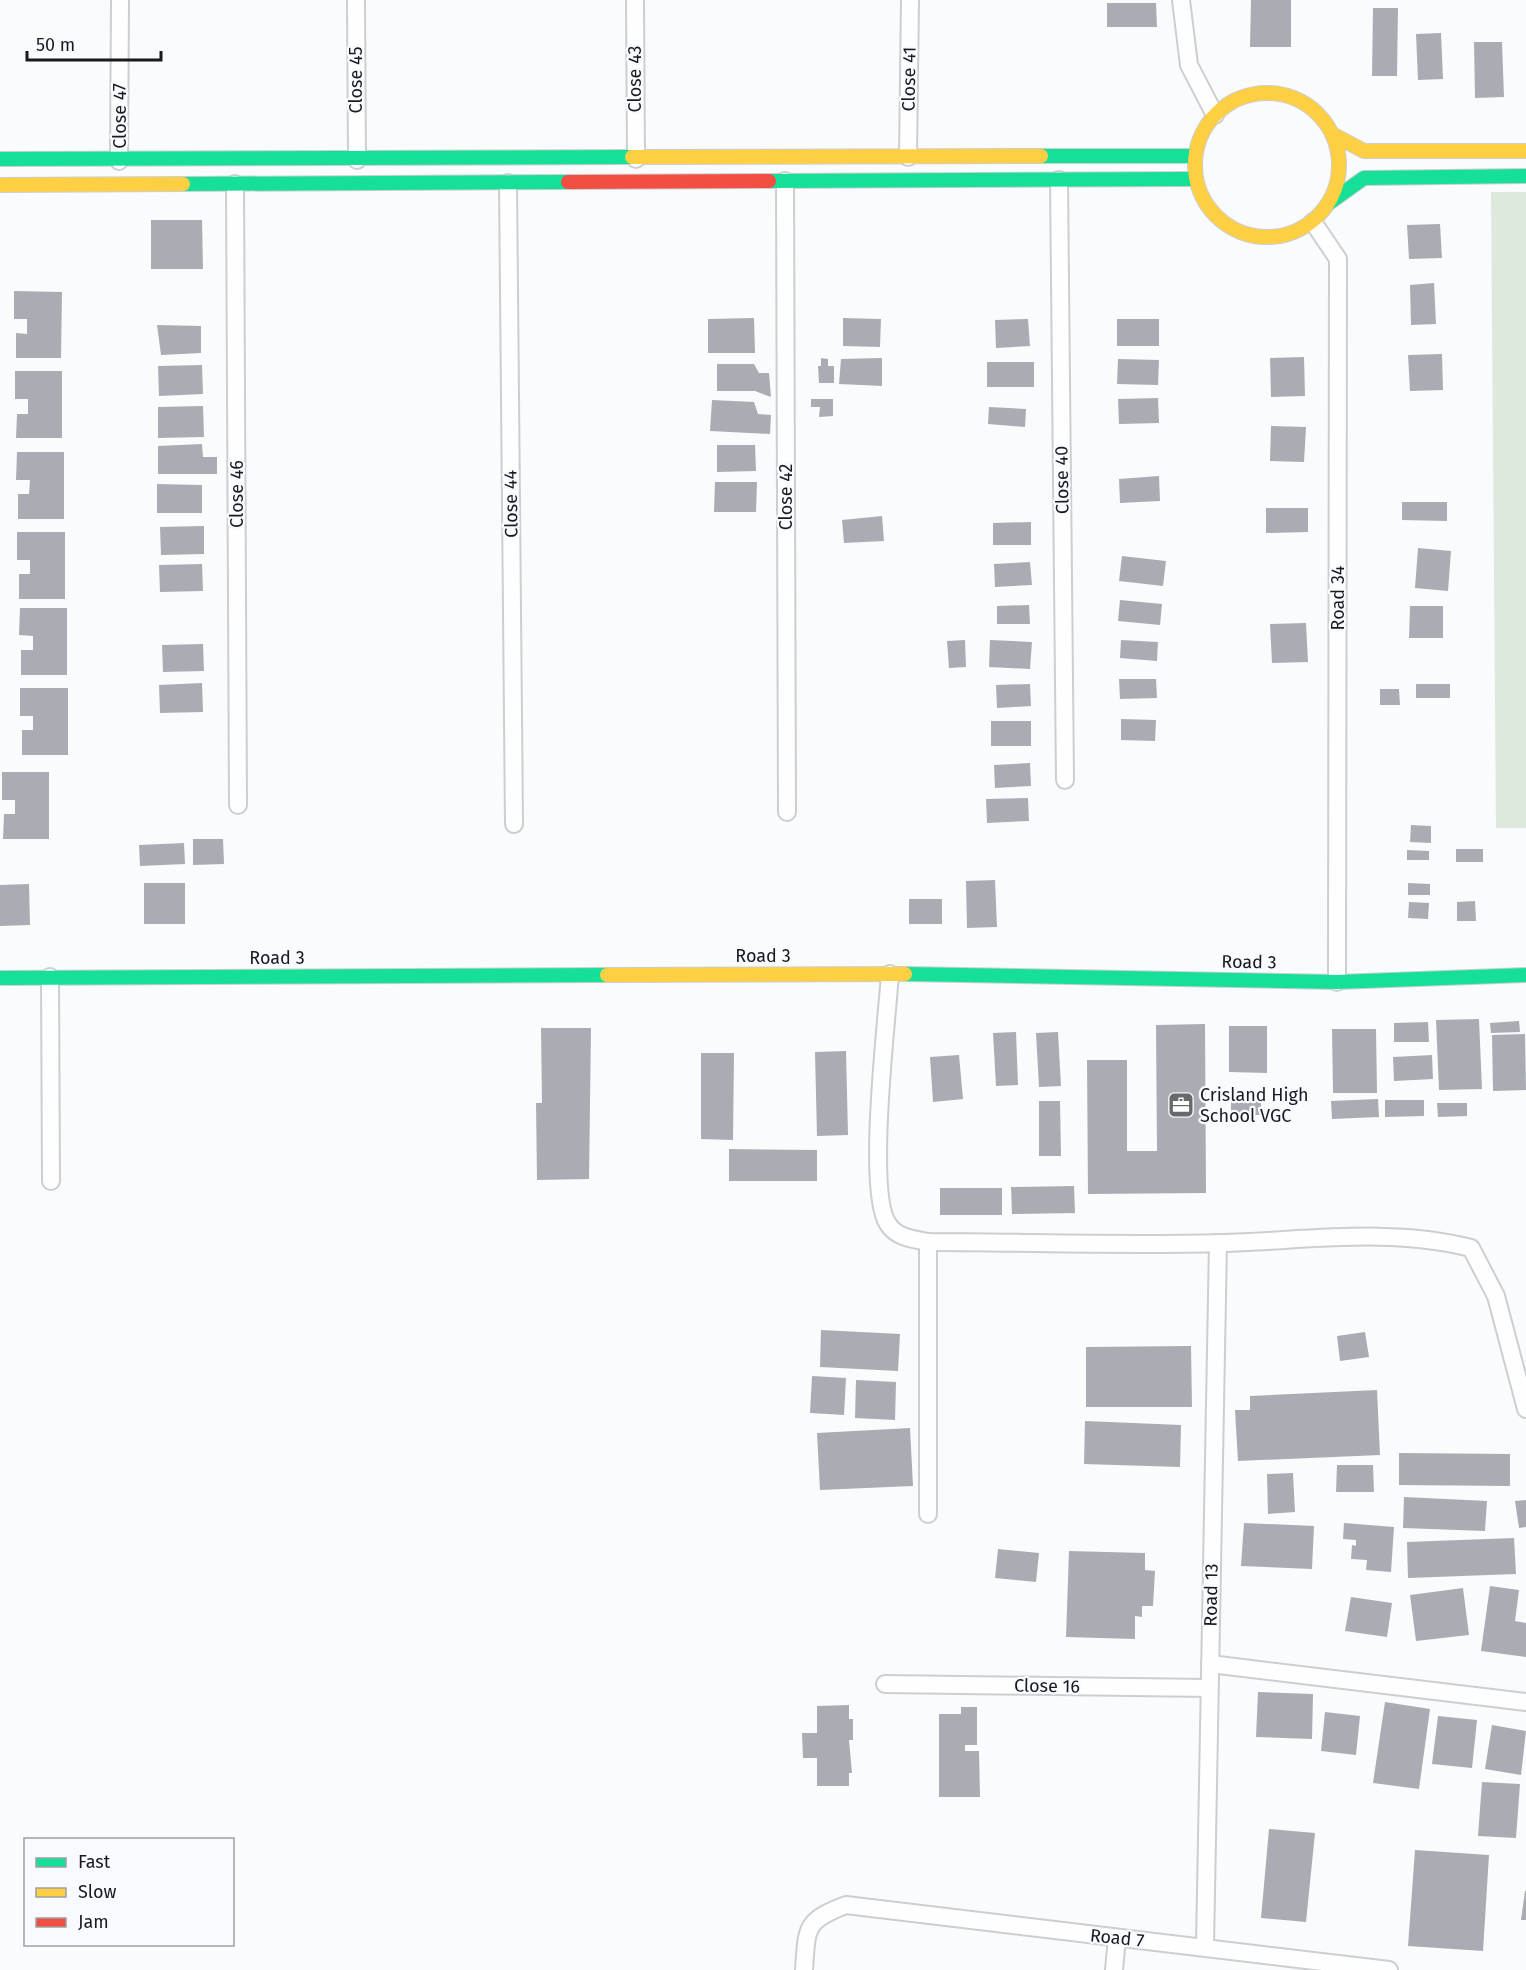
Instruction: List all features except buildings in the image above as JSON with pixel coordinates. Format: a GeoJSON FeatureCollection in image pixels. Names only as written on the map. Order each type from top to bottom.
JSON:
{"type":"FeatureCollection","features":[{"type":"Feature","properties":{"kind":"street","name":"Close 47"},"geometry":{"type":"LineString","coordinates":[[119,160],[120,0]]}},
{"type":"Feature","properties":{"kind":"street","name":"Close 45"},"geometry":{"type":"LineString","coordinates":[[356,0],[357,160]]}},
{"type":"Feature","properties":{"kind":"street","name":"Close 43"},"geometry":{"type":"LineString","coordinates":[[635,0],[636,159]]}},
{"type":"Feature","properties":{"kind":"street","name":"Close 41"},"geometry":{"type":"LineString","coordinates":[[908,158],[910,0]]}},
{"type":"Feature","properties":{"kind":"street"},"geometry":{"type":"LineString","coordinates":[[1181,0],[1189,65],[1215,115]]}},
{"type":"Feature","properties":{"kind":"street"},"geometry":{"type":"LineString","coordinates":[[1329,203],[1338,181],[1339,156],[1332,134],[1319,115],[1300,101],[1278,94],[1255,94],[1233,102],[1215,115],[1202,134],[1195,156],[1196,179],[1205,202],[1221,221],[1242,233],[1275,236],[1291,234],[1313,222],[1329,203],[1364,178],[1526,176]]}},
{"type":"Feature","properties":{"kind":"street"},"geometry":{"type":"LineString","coordinates":[[1332,134],[1364,151],[1526,151]]}},
{"type":"Feature","properties":{"kind":"street"},"geometry":{"type":"LineString","coordinates":[[0,159],[357,160],[1195,156]]}},
{"type":"Feature","properties":{"kind":"street"},"geometry":{"type":"LineString","coordinates":[[559,159],[559,183]]}},
{"type":"Feature","properties":{"kind":"street"},"geometry":{"type":"LineString","coordinates":[[0,185],[1196,179]]}},
{"type":"Feature","properties":{"kind":"street","name":"Close 40"},"geometry":{"type":"LineString","coordinates":[[1059,180],[1065,780]]}},
{"type":"Feature","properties":{"kind":"street","name":"Close 42"},"geometry":{"type":"LineString","coordinates":[[785,181],[788,812]]}},
{"type":"Feature","properties":{"kind":"street","name":"Close 44"},"geometry":{"type":"LineString","coordinates":[[508,183],[514,824]]}},
{"type":"Feature","properties":{"kind":"street","name":"Close 46"},"geometry":{"type":"LineString","coordinates":[[235,184],[238,804]]}},
{"type":"Feature","properties":{"kind":"street","name":"Road 34"},"geometry":{"type":"LineString","coordinates":[[1313,222],[1338,259],[1338,982]]}},
{"type":"Feature","properties":{"kind":"street"},"geometry":{"type":"LineString","coordinates":[[890,974],[877,1178],[887,1223],[905,1238],[928,1242],[1218,1243],[1395,1237],[1442,1241],[1471,1248],[1496,1296],[1526,1409]]}},
{"type":"Feature","properties":{"kind":"street","name":"Road 3"},"geometry":{"type":"LineString","coordinates":[[0,978],[890,974],[1338,982],[1526,975]]}},
{"type":"Feature","properties":{"kind":"street"},"geometry":{"type":"LineString","coordinates":[[50,977],[51,1181]]}},
{"type":"Feature","properties":{"kind":"street"},"geometry":{"type":"LineString","coordinates":[[928,1242],[928,1514]]}},
{"type":"Feature","properties":{"kind":"street","name":"Road 13"},"geometry":{"type":"LineString","coordinates":[[1205,1946],[1218,1243]]}},
{"type":"Feature","properties":{"kind":"street"},"geometry":{"type":"LineString","coordinates":[[1210,1664],[1526,1702]]}},
{"type":"Feature","properties":{"kind":"street","name":"Close 16"},"geometry":{"type":"LineString","coordinates":[[885,1683],[1209,1688]]}},
{"type":"Feature","properties":{"kind":"street","name":"Road 7"},"geometry":{"type":"LineString","coordinates":[[804,1970],[807,1931],[821,1914],[846,1905],[1117,1938],[1205,1946],[1389,1970]]}},
{"type":"Feature","properties":{"kind":"street"},"geometry":{"type":"LineString","coordinates":[[1114,1970],[1117,1938]]}},
{"type":"Feature","properties":{"kind":"shaded area"},"geometry":{"type":"Polygon","coordinates":[[[1491,192],[1526,192],[1526,828],[1496,828],[1491,192]]]}},
{"type":"Feature","properties":{"kind":"traffic: fast"},"geometry":{"type":"LineString","coordinates":[[1041,156],[1195,156]]}},
{"type":"Feature","properties":{"kind":"traffic: fast"},"geometry":{"type":"LineString","coordinates":[[0,159],[632,157]]}},
{"type":"Feature","properties":{"kind":"traffic: fast"},"geometry":{"type":"LineString","coordinates":[[1329,203],[1364,178],[1526,176]]}},
{"type":"Feature","properties":{"kind":"traffic: fast"},"geometry":{"type":"LineString","coordinates":[[769,181],[1196,179]]}},
{"type":"Feature","properties":{"kind":"traffic: fast"},"geometry":{"type":"LineString","coordinates":[[183,184],[568,182]]}},
{"type":"Feature","properties":{"kind":"traffic: fast"},"geometry":{"type":"LineString","coordinates":[[905,974],[1337,982],[1526,975]]}},
{"type":"Feature","properties":{"kind":"traffic: fast"},"geometry":{"type":"LineString","coordinates":[[0,978],[607,975]]}},
{"type":"Feature","properties":{"kind":"traffic: slow"},"geometry":{"type":"LineString","coordinates":[[1267,93],[1294,99],[1307,105],[1318,114],[1327,125],[1333,138],[1339,165],[1333,192],[1327,205],[1318,216],[1307,225],[1294,231],[1267,237],[1240,231],[1227,225],[1216,216],[1207,205],[1201,192],[1195,165],[1201,138],[1207,125],[1216,114],[1227,105],[1240,99],[1267,93]]}},
{"type":"Feature","properties":{"kind":"traffic: slow"},"geometry":{"type":"LineString","coordinates":[[1332,134],[1364,151],[1526,151]]}},
{"type":"Feature","properties":{"kind":"traffic: slow"},"geometry":{"type":"LineString","coordinates":[[632,157],[1041,156]]}},
{"type":"Feature","properties":{"kind":"traffic: slow"},"geometry":{"type":"LineString","coordinates":[[0,185],[183,184]]}},
{"type":"Feature","properties":{"kind":"traffic: slow"},"geometry":{"type":"LineString","coordinates":[[607,975],[905,974]]}},
{"type":"Feature","properties":{"kind":"traffic: jam"},"geometry":{"type":"LineString","coordinates":[[568,182],[769,181]]}},
{"type":"Feature","properties":{"kind":"place","name":"Crisland High School VGC"},"geometry":{"type":"Point","coordinates":[1181,1105]}}]}
